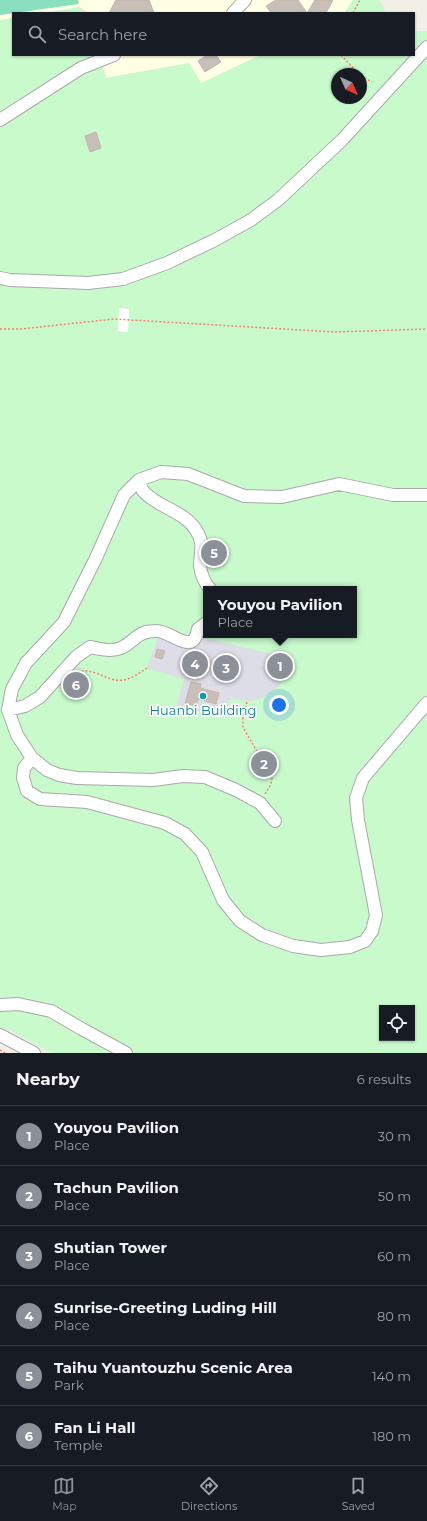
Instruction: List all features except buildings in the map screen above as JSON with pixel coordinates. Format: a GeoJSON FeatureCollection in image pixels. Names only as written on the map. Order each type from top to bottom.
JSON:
{"type":"FeatureCollection","features":[{"type":"Feature","properties":{"kind":"street"},"geometry":{"type":"LineString","coordinates":[[234,12],[245,0]]}},
{"type":"Feature","properties":{"kind":"street"},"geometry":{"type":"LineString","coordinates":[[0,278],[10,280],[88,283],[123,278],[167,263],[221,237],[251,220],[278,200],[342,140],[427,47]]}},
{"type":"Feature","properties":{"kind":"street"},"geometry":{"type":"LineString","coordinates":[[0,120],[81,68],[111,56]]}},
{"type":"Feature","properties":{"kind":"street"},"geometry":{"type":"LineString","coordinates":[[275,821],[260,803],[236,790],[205,778],[183,776],[154,780],[77,778],[59,775],[47,770],[32,758],[17,735],[8,710],[12,688],[26,663],[64,622],[95,560],[124,495],[139,480],[161,472],[188,474],[244,496],[282,497],[339,484],[393,496],[427,495]]}},
{"type":"Feature","properties":{"kind":"street"},"geometry":{"type":"LineString","coordinates":[[139,480],[143,491],[153,499],[183,516],[196,530],[202,547],[200,567],[208,586]]}},
{"type":"Feature","properties":{"kind":"street"},"geometry":{"type":"LineString","coordinates":[[8,710],[25,706],[40,697],[76,657],[90,647],[106,650],[121,648],[136,636],[148,631],[160,630],[185,643],[191,641],[196,636],[198,629],[203,625]]}},
{"type":"Feature","properties":{"kind":"street"},"geometry":{"type":"LineString","coordinates":[[32,758],[24,768],[23,778],[27,791],[40,798],[87,802],[165,823],[185,834],[202,852],[223,900],[240,921],[262,935],[292,946],[321,950],[343,948],[350,947],[365,940],[372,931],[376,915],[358,820],[356,798],[363,778],[427,703]]}},
{"type":"Feature","properties":{"kind":"street"},"geometry":{"type":"LineString","coordinates":[[0,1005],[18,1004],[52,1011],[126,1053]]}},
{"type":"Feature","properties":{"kind":"street"},"geometry":{"type":"LineString","coordinates":[[0,1035],[34,1053]]}},
{"type":"Feature","properties":{"kind":"path"},"geometry":{"type":"LineString","coordinates":[[354,12],[360,0]]}},
{"type":"Feature","properties":{"kind":"path"},"geometry":{"type":"LineString","coordinates":[[342,56],[353,68]]}},
{"type":"Feature","properties":{"kind":"path"},"geometry":{"type":"LineString","coordinates":[[367,79],[372,82]]}},
{"type":"Feature","properties":{"kind":"path"},"geometry":{"type":"LineString","coordinates":[[0,329],[21,329],[114,319],[335,332],[427,328]]}},
{"type":"Feature","properties":{"kind":"path"},"geometry":{"type":"LineString","coordinates":[[71,676],[78,672],[96,672],[116,680],[132,678],[147,668]]}},
{"type":"Feature","properties":{"kind":"path"},"geometry":{"type":"LineString","coordinates":[[247,702],[243,715],[243,727],[272,778],[271,784],[260,803]]}},
{"type":"Feature","properties":{"kind":"path"},"geometry":{"type":"LineString","coordinates":[[0,1050],[5,1053]]}},
{"type":"Feature","properties":{"kind":"shaded area"},"geometry":{"type":"Polygon","coordinates":[[[0,0],[353,0],[345,12],[86,12],[79,7],[50,12],[12,12],[12,18],[0,20],[0,0]]]}},
{"type":"Feature","properties":{"kind":"shaded area"},"geometry":{"type":"Polygon","coordinates":[[[100,56],[259,56],[201,83],[189,63],[105,78],[100,56]]]}},
{"type":"Feature","properties":{"kind":"shaded area"},"geometry":{"type":"Polygon","coordinates":[[[160,631],[185,643],[196,636],[285,657],[289,663],[290,671],[284,680],[273,691],[260,699],[247,702],[231,697],[224,718],[177,705],[184,679],[147,668],[160,631]]]}},
{"type":"Feature","properties":{"kind":"green space"},"geometry":{"type":"Polygon","coordinates":[[[0,0],[78,0],[79,4],[12,12],[12,13],[0,15],[0,0]]]}},
{"type":"Feature","properties":{"kind":"green space"},"geometry":{"type":"Polygon","coordinates":[[[353,0],[380,0],[386,12],[345,12],[353,0]]]}},
{"type":"Feature","properties":{"kind":"green space"},"geometry":{"type":"Polygon","coordinates":[[[79,7],[86,12],[50,12],[79,7]]]}},
{"type":"Feature","properties":{"kind":"green space"},"geometry":{"type":"Polygon","coordinates":[[[12,18],[12,56],[100,56],[106,78],[189,63],[201,83],[259,56],[415,56],[415,31],[427,31],[427,1053],[51,1053],[9,1030],[0,1028],[0,20],[12,18]]]}},
{"type":"Feature","properties":{"kind":"pier"},"geometry":{"type":"Polygon","coordinates":[[[119,308],[129,309],[128,332],[118,331],[119,308]]]}},
{"type":"Feature","properties":{"kind":"place","name":"Taihu Yuantouzhu Scenic Area"},"geometry":{"type":"Point","coordinates":[214,553]}},
{"type":"Feature","properties":{"kind":"place","name":"Sunrise-Greeting Luding Hill"},"geometry":{"type":"Point","coordinates":[195,664]}},
{"type":"Feature","properties":{"kind":"place","name":"Youyou Pavilion"},"geometry":{"type":"Point","coordinates":[280,666]}},
{"type":"Feature","properties":{"kind":"place","name":"Shutian Tower"},"geometry":{"type":"Point","coordinates":[226,668]}},
{"type":"Feature","properties":{"kind":"place","name":"Fan Li Hall"},"geometry":{"type":"Point","coordinates":[76,685]}},
{"type":"Feature","properties":{"kind":"place","name":"Huanbi Building"},"geometry":{"type":"Point","coordinates":[203,696]}},
{"type":"Feature","properties":{"kind":"place","name":"Tachun Pavilion"},"geometry":{"type":"Point","coordinates":[264,764]}}]}
